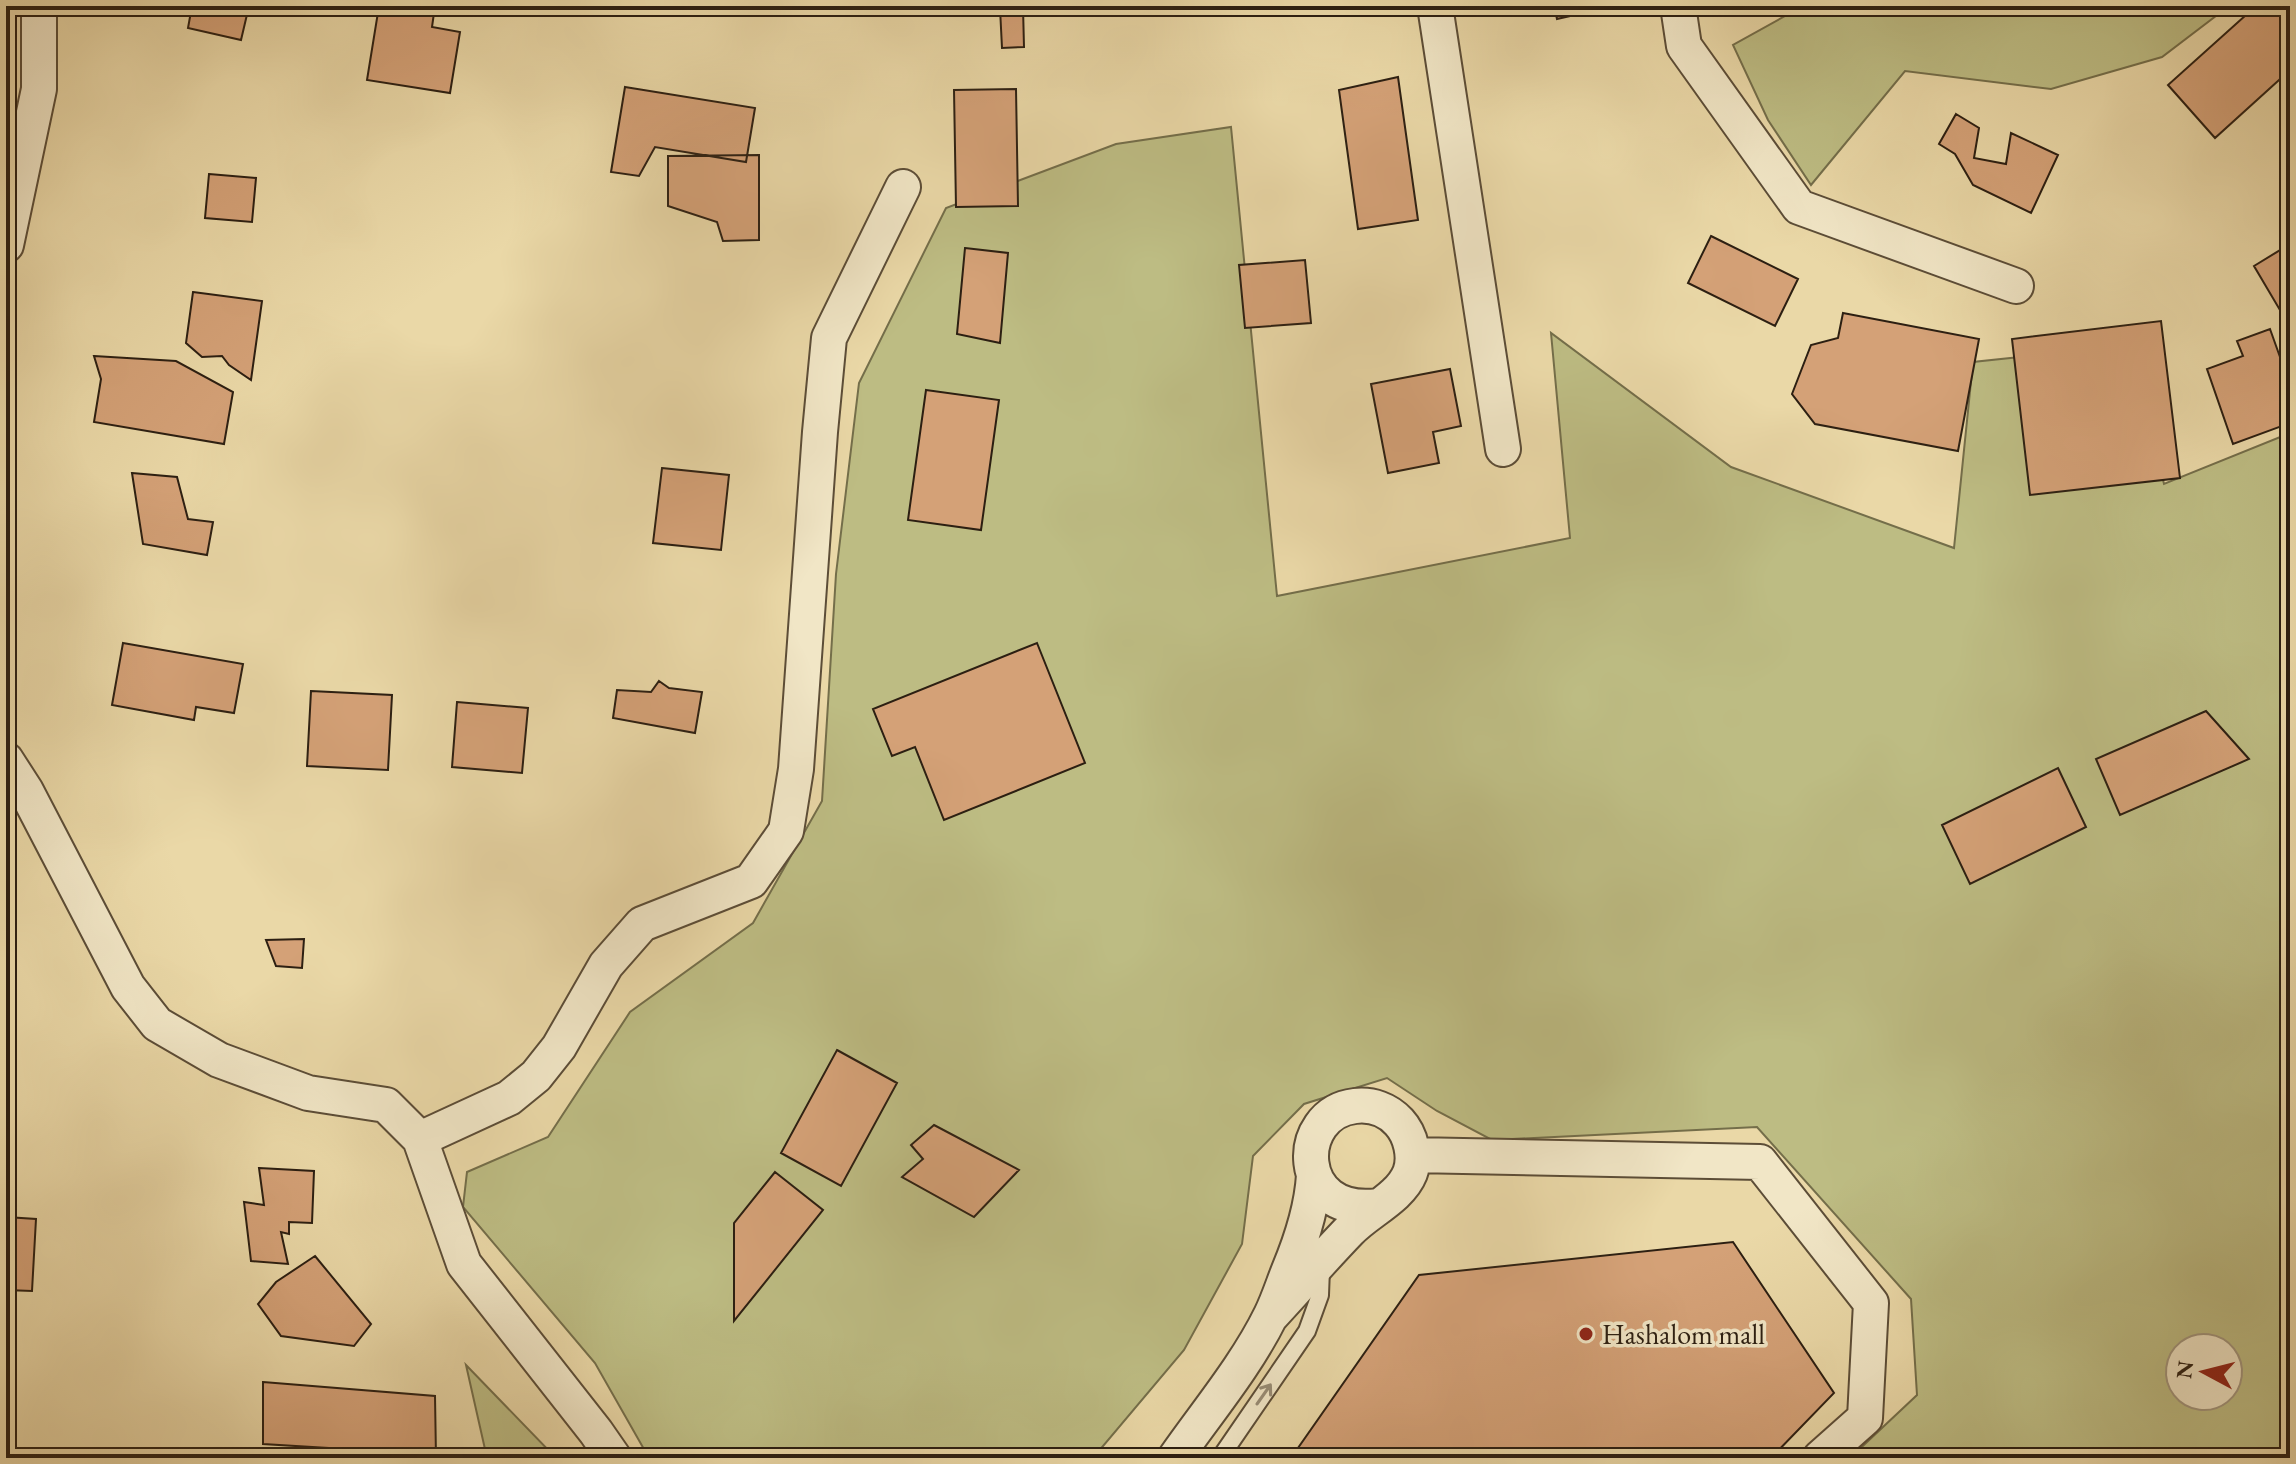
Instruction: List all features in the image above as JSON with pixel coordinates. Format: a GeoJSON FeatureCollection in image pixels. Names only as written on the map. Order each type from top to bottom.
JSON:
{"type":"FeatureCollection","features":[{"type":"Feature","properties":{"kind":"street"},"geometry":{"type":"LineString","coordinates":[[6,245],[39,89],[39,6]]}},
{"type":"Feature","properties":{"kind":"street"},"geometry":{"type":"LineString","coordinates":[[1435,6],[1503,449]]}},
{"type":"Feature","properties":{"kind":"street"},"geometry":{"type":"LineString","coordinates":[[1678,6],[1684,46],[1799,207],[2016,286]]}},
{"type":"Feature","properties":{"kind":"street"},"geometry":{"type":"LineString","coordinates":[[420,1139],[509,1098],[536,1076],[559,1047],[606,965],[642,924],[751,881],[786,831],[796,769],[829,338],[903,187]]}},
{"type":"Feature","properties":{"kind":"street"},"geometry":{"type":"LineString","coordinates":[[6,760],[26,791],[128,987],[157,1024],[219,1060],[308,1093],[386,1105],[420,1139],[464,1264],[614,1458]]}},
{"type":"Feature","properties":{"kind":"street"},"geometry":{"type":"LineString","coordinates":[[1175,1458],[1240,1367],[1271,1316],[1307,1221],[1313,1194],[1314,1175],[1310,1154],[1314,1137],[1324,1122],[1337,1111],[1354,1106],[1371,1106],[1387,1112],[1401,1123],[1413,1155],[1411,1171],[1403,1186],[1351,1229],[1271,1316]]}},
{"type":"Feature","properties":{"kind":"street"},"geometry":{"type":"LineString","coordinates":[[1413,1155],[1760,1162],[1871,1303],[1865,1418],[1820,1458]]}},
{"type":"Feature","properties":{"kind":"street"},"geometry":{"type":"LineString","coordinates":[[1314,1175],[1332,1198],[1346,1205],[1362,1208],[1378,1206]]}},
{"type":"Feature","properties":{"kind":"lane"},"geometry":{"type":"LineString","coordinates":[[1220,1458],[1307,1331],[1320,1295],[1321,1262]]}},
{"type":"Feature","properties":{"kind":"shaded area"},"geometry":{"type":"Polygon","coordinates":[[[1803,6],[2229,6],[2162,57],[2051,89],[1905,71],[1811,185],[1768,120],[1733,45],[1803,6]]]}},
{"type":"Feature","properties":{"kind":"shaded area"},"geometry":{"type":"Polygon","coordinates":[[[1231,127],[1277,596],[1570,538],[1551,333],[1731,467],[1954,548],[1973,362],[2131,345],[2164,484],[2290,433],[2290,1458],[1850,1458],[1917,1395],[1911,1299],[1757,1127],[1492,1140],[1437,1111],[1387,1078],[1304,1104],[1253,1156],[1242,1244],[1184,1350],[1093,1458],[649,1458],[595,1363],[463,1207],[467,1172],[548,1137],[630,1012],[753,923],[822,801],[836,574],[859,383],[946,208],[1116,144],[1231,127]]]}},
{"type":"Feature","properties":{"kind":"shaded area"},"geometry":{"type":"Polygon","coordinates":[[[466,1365],[556,1458],[487,1458],[466,1365]]]}},
{"type":"Feature","properties":{"kind":"building"},"geometry":{"type":"Polygon","coordinates":[[[192,6],[249,6],[241,40],[188,28],[192,6]]]}},
{"type":"Feature","properties":{"kind":"building"},"geometry":{"type":"Polygon","coordinates":[[[379,6],[435,6],[432,27],[460,32],[450,93],[367,80],[379,6]]]}},
{"type":"Feature","properties":{"kind":"building"},"geometry":{"type":"Polygon","coordinates":[[[685,6],[715,6],[715,15],[685,14],[685,6]]]}},
{"type":"Feature","properties":{"kind":"building"},"geometry":{"type":"Polygon","coordinates":[[[1554,6],[1614,6],[1557,19],[1554,6]]]}},
{"type":"Feature","properties":{"kind":"building"},"geometry":{"type":"Polygon","coordinates":[[[2256,6],[2290,6],[2290,70],[2215,138],[2168,85],[2256,6]]]}},
{"type":"Feature","properties":{"kind":"building"},"geometry":{"type":"Polygon","coordinates":[[[1023,7],[1024,47],[1002,48],[1000,8],[1023,7]]]}},
{"type":"Feature","properties":{"kind":"building"},"geometry":{"type":"Polygon","coordinates":[[[1398,77],[1418,220],[1358,229],[1339,90],[1398,77]]]}},
{"type":"Feature","properties":{"kind":"building"},"geometry":{"type":"Polygon","coordinates":[[[625,87],[755,108],[746,162],[655,147],[639,176],[611,172],[625,87]]]}},
{"type":"Feature","properties":{"kind":"building"},"geometry":{"type":"Polygon","coordinates":[[[1016,89],[1018,206],[956,207],[954,90],[1016,89]]]}},
{"type":"Feature","properties":{"kind":"building"},"geometry":{"type":"Polygon","coordinates":[[[1956,114],[1979,128],[1974,158],[2006,164],[2011,133],[2058,155],[2031,213],[1973,185],[1955,154],[1939,144],[1956,114]]]}},
{"type":"Feature","properties":{"kind":"building"},"geometry":{"type":"Polygon","coordinates":[[[759,155],[759,240],[723,241],[717,222],[668,206],[668,156],[759,155]]]}},
{"type":"Feature","properties":{"kind":"building"},"geometry":{"type":"Polygon","coordinates":[[[209,174],[256,178],[252,222],[205,218],[209,174]]]}},
{"type":"Feature","properties":{"kind":"building"},"geometry":{"type":"Polygon","coordinates":[[[1711,236],[1798,279],[1775,326],[1688,283],[1711,236]]]}},
{"type":"Feature","properties":{"kind":"building"},"geometry":{"type":"Polygon","coordinates":[[[2290,244],[2290,327],[2254,266],[2290,244]]]}},
{"type":"Feature","properties":{"kind":"building"},"geometry":{"type":"Polygon","coordinates":[[[965,248],[1008,253],[1000,343],[957,334],[965,248]]]}},
{"type":"Feature","properties":{"kind":"building"},"geometry":{"type":"Polygon","coordinates":[[[1305,260],[1311,323],[1245,328],[1239,265],[1305,260]]]}},
{"type":"Feature","properties":{"kind":"building"},"geometry":{"type":"Polygon","coordinates":[[[193,292],[262,301],[251,380],[229,365],[222,356],[202,357],[186,343],[193,292]]]}},
{"type":"Feature","properties":{"kind":"building"},"geometry":{"type":"Polygon","coordinates":[[[1843,313],[1979,339],[1958,451],[1815,424],[1792,394],[1811,345],[1838,338],[1843,313]]]}},
{"type":"Feature","properties":{"kind":"building"},"geometry":{"type":"Polygon","coordinates":[[[2161,321],[2180,478],[2030,495],[2012,339],[2161,321]]]}},
{"type":"Feature","properties":{"kind":"building"},"geometry":{"type":"Polygon","coordinates":[[[2270,329],[2290,385],[2290,423],[2233,444],[2207,369],[2243,356],[2237,341],[2270,329]]]}},
{"type":"Feature","properties":{"kind":"building"},"geometry":{"type":"Polygon","coordinates":[[[94,356],[176,361],[233,392],[224,444],[94,422],[101,379],[94,356]]]}},
{"type":"Feature","properties":{"kind":"building"},"geometry":{"type":"Polygon","coordinates":[[[1450,369],[1461,426],[1433,432],[1439,463],[1388,473],[1371,384],[1450,369]]]}},
{"type":"Feature","properties":{"kind":"building"},"geometry":{"type":"Polygon","coordinates":[[[926,390],[999,400],[981,530],[908,520],[926,390]]]}},
{"type":"Feature","properties":{"kind":"building"},"geometry":{"type":"Polygon","coordinates":[[[662,468],[729,475],[721,550],[653,543],[662,468]]]}},
{"type":"Feature","properties":{"kind":"building"},"geometry":{"type":"Polygon","coordinates":[[[132,473],[177,477],[188,519],[213,522],[207,555],[143,544],[132,473]]]}},
{"type":"Feature","properties":{"kind":"building"},"geometry":{"type":"Polygon","coordinates":[[[123,643],[243,664],[234,713],[196,707],[194,720],[112,705],[123,643]]]}},
{"type":"Feature","properties":{"kind":"building"},"geometry":{"type":"Polygon","coordinates":[[[1037,643],[1085,763],[944,820],[915,747],[892,756],[873,709],[1037,643]]]}},
{"type":"Feature","properties":{"kind":"building"},"geometry":{"type":"Polygon","coordinates":[[[659,681],[669,688],[702,692],[695,733],[613,718],[617,690],[651,692],[659,681]]]}},
{"type":"Feature","properties":{"kind":"building"},"geometry":{"type":"Polygon","coordinates":[[[311,691],[392,695],[388,770],[307,766],[311,691]]]}},
{"type":"Feature","properties":{"kind":"building"},"geometry":{"type":"Polygon","coordinates":[[[457,702],[528,708],[522,773],[452,767],[457,702]]]}},
{"type":"Feature","properties":{"kind":"building"},"geometry":{"type":"Polygon","coordinates":[[[2206,711],[2249,759],[2120,815],[2096,759],[2206,711]]]}},
{"type":"Feature","properties":{"kind":"building"},"geometry":{"type":"Polygon","coordinates":[[[2058,768],[2086,827],[1970,884],[1942,825],[2058,768]]]}},
{"type":"Feature","properties":{"kind":"building"},"geometry":{"type":"Polygon","coordinates":[[[304,939],[302,968],[276,966],[266,940],[304,939]]]}},
{"type":"Feature","properties":{"kind":"building"},"geometry":{"type":"Polygon","coordinates":[[[837,1050],[897,1083],[841,1186],[781,1153],[837,1050]]]}},
{"type":"Feature","properties":{"kind":"building"},"geometry":{"type":"Polygon","coordinates":[[[934,1125],[1019,1170],[974,1217],[902,1177],[923,1159],[911,1145],[934,1125]]]}},
{"type":"Feature","properties":{"kind":"building"},"geometry":{"type":"Polygon","coordinates":[[[259,1168],[314,1171],[312,1223],[289,1222],[289,1234],[281,1232],[288,1264],[251,1261],[244,1202],[264,1205],[259,1168]]]}},
{"type":"Feature","properties":{"kind":"building"},"geometry":{"type":"Polygon","coordinates":[[[775,1172],[823,1210],[734,1321],[734,1223],[775,1172]]]}},
{"type":"Feature","properties":{"kind":"building"},"geometry":{"type":"Polygon","coordinates":[[[6,1217],[36,1219],[32,1291],[6,1290],[6,1217]]]}},
{"type":"Feature","properties":{"kind":"building","name":"Hashalom mall"},"geometry":{"type":"Polygon","coordinates":[[[1733,1242],[1834,1393],[1771,1458],[1291,1458],[1419,1275],[1733,1242]]]}},
{"type":"Feature","properties":{"kind":"building"},"geometry":{"type":"Polygon","coordinates":[[[315,1256],[371,1324],[354,1346],[281,1336],[258,1304],[276,1282],[315,1256]]]}},
{"type":"Feature","properties":{"kind":"building"},"geometry":{"type":"Polygon","coordinates":[[[263,1382],[435,1396],[436,1458],[394,1458],[394,1452],[263,1444],[263,1382]]]}},
{"type":"Feature","properties":{"kind":"place","name":"Hashalom mall"},"geometry":{"type":"Point","coordinates":[1586,1334]}}]}
